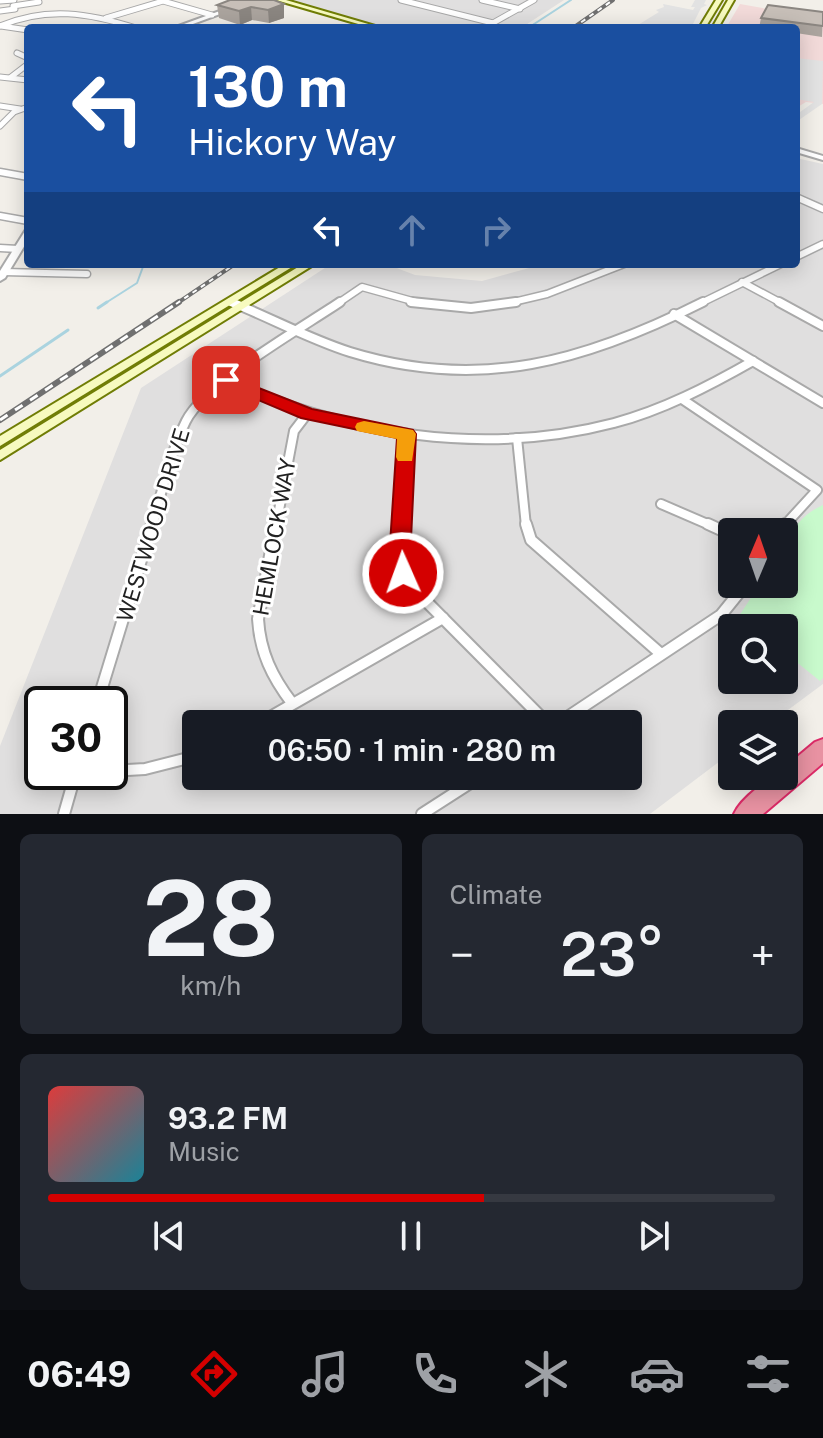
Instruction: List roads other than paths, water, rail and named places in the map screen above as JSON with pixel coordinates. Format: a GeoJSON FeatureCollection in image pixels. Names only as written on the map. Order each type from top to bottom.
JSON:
{"type":"FeatureCollection","features":[{"type":"Feature","properties":{"kind":"highway"},"geometry":{"type":"LineString","coordinates":[[746,814],[823,749]]}},
{"type":"Feature","properties":{"kind":"main road"},"geometry":{"type":"LineString","coordinates":[[253,0],[335,24]]}},
{"type":"Feature","properties":{"kind":"main road"},"geometry":{"type":"LineString","coordinates":[[279,0],[365,24]]}},
{"type":"Feature","properties":{"kind":"main road"},"geometry":{"type":"LineString","coordinates":[[704,24],[719,0]]}},
{"type":"Feature","properties":{"kind":"main road"},"geometry":{"type":"LineString","coordinates":[[717,24],[731,0]]}},
{"type":"Feature","properties":{"kind":"main road"},"geometry":{"type":"LineString","coordinates":[[0,456],[119,383],[286,268]]}},
{"type":"Feature","properties":{"kind":"main road"},"geometry":{"type":"LineString","coordinates":[[0,442],[139,357],[303,268]]}},
{"type":"Feature","properties":{"kind":"main road"},"geometry":{"type":"LineString","coordinates":[[119,383],[121,375],[139,363],[139,357]]}},
{"type":"Feature","properties":{"kind":"main road"},"geometry":{"type":"LineString","coordinates":[[81,393],[110,382],[119,383]]}},
{"type":"Feature","properties":{"kind":"street"},"geometry":{"type":"LineString","coordinates":[[187,24],[253,0]]}},
{"type":"Feature","properties":{"kind":"street"},"geometry":{"type":"LineString","coordinates":[[401,0],[493,23],[534,0]]}},
{"type":"Feature","properties":{"kind":"street"},"geometry":{"type":"LineString","coordinates":[[482,0],[520,9]]}},
{"type":"Feature","properties":{"kind":"street"},"geometry":{"type":"LineString","coordinates":[[0,1],[17,8],[69,11],[124,24]]}},
{"type":"Feature","properties":{"kind":"street"},"geometry":{"type":"LineString","coordinates":[[106,18],[163,1],[212,15]]}},
{"type":"Feature","properties":{"kind":"street"},"geometry":{"type":"LineString","coordinates":[[0,11],[39,2]]}},
{"type":"Feature","properties":{"kind":"street"},"geometry":{"type":"LineString","coordinates":[[0,26],[17,8]]}},
{"type":"Feature","properties":{"kind":"street"},"geometry":{"type":"LineString","coordinates":[[0,26],[24,29]]}},
{"type":"Feature","properties":{"kind":"street"},"geometry":{"type":"LineString","coordinates":[[17,53],[24,58]]}},
{"type":"Feature","properties":{"kind":"street"},"geometry":{"type":"LineString","coordinates":[[11,77],[24,65]]}},
{"type":"Feature","properties":{"kind":"street"},"geometry":{"type":"LineString","coordinates":[[0,77],[24,79]]}},
{"type":"Feature","properties":{"kind":"street"},"geometry":{"type":"LineString","coordinates":[[0,106],[24,108]]}},
{"type":"Feature","properties":{"kind":"street"},"geometry":{"type":"LineString","coordinates":[[0,126],[9,115],[24,108]]}},
{"type":"Feature","properties":{"kind":"street"},"geometry":{"type":"LineString","coordinates":[[800,151],[823,158]]}},
{"type":"Feature","properties":{"kind":"street"},"geometry":{"type":"LineString","coordinates":[[0,172],[24,176]]}},
{"type":"Feature","properties":{"kind":"street"},"geometry":{"type":"LineString","coordinates":[[800,199],[823,209]]}},
{"type":"Feature","properties":{"kind":"street"},"geometry":{"type":"LineString","coordinates":[[0,216],[24,220]]}},
{"type":"Feature","properties":{"kind":"street"},"geometry":{"type":"LineString","coordinates":[[2,275],[24,239]]}},
{"type":"Feature","properties":{"kind":"street"},"geometry":{"type":"LineString","coordinates":[[800,255],[823,244]]}},
{"type":"Feature","properties":{"kind":"street"},"geometry":{"type":"LineString","coordinates":[[0,248],[18,249]]}},
{"type":"Feature","properties":{"kind":"street"},"geometry":{"type":"LineString","coordinates":[[800,248],[807,252]]}},
{"type":"Feature","properties":{"kind":"street","name":"WESTWOOD DRIVE"},"geometry":{"type":"LineString","coordinates":[[103,686],[183,428],[193,408],[208,392],[362,287],[435,306],[498,307],[536,299],[614,268]]}},
{"type":"Feature","properties":{"kind":"street"},"geometry":{"type":"LineString","coordinates":[[237,304],[348,351],[389,361],[443,368],[488,368],[572,356],[612,342],[772,268]]}},
{"type":"Feature","properties":{"kind":"street"},"geometry":{"type":"LineString","coordinates":[[2,275],[87,274]]}},
{"type":"Feature","properties":{"kind":"street"},"geometry":{"type":"LineString","coordinates":[[742,282],[823,326]]}},
{"type":"Feature","properties":{"kind":"street"},"geometry":{"type":"LineString","coordinates":[[674,314],[823,403]]}},
{"type":"Feature","properties":{"kind":"street"},"geometry":{"type":"LineString","coordinates":[[226,380],[307,414],[406,434],[517,438],[611,424],[682,399],[753,361]]}},
{"type":"Feature","properties":{"kind":"street"},"geometry":{"type":"LineString","coordinates":[[682,399],[817,490],[789,518]]}},
{"type":"Feature","properties":{"kind":"street","name":"HEMLOCK WAY"},"geometry":{"type":"LineString","coordinates":[[292,703],[264,661],[258,641],[258,619],[294,431],[307,414]]}},
{"type":"Feature","properties":{"kind":"street"},"geometry":{"type":"LineString","coordinates":[[406,434],[400,560],[403,573],[411,586],[534,710]]}},
{"type":"Feature","properties":{"kind":"street"},"geometry":{"type":"LineString","coordinates":[[517,438],[526,528],[531,540],[661,654]]}},
{"type":"Feature","properties":{"kind":"street"},"geometry":{"type":"LineString","coordinates":[[661,504],[718,529]]}},
{"type":"Feature","properties":{"kind":"street"},"geometry":{"type":"LineString","coordinates":[[578,710],[721,615],[735,598]]}},
{"type":"Feature","properties":{"kind":"street"},"geometry":{"type":"LineString","coordinates":[[281,710],[443,618]]}},
{"type":"Feature","properties":{"kind":"street"},"geometry":{"type":"LineString","coordinates":[[128,772],[182,761]]}},
{"type":"Feature","properties":{"kind":"street"},"geometry":{"type":"LineString","coordinates":[[64,814],[71,790]]}},
{"type":"Feature","properties":{"kind":"street"},"geometry":{"type":"LineString","coordinates":[[422,814],[459,790]]}},
{"type":"Feature","properties":{"kind":"waterway"},"geometry":{"type":"LineString","coordinates":[[534,24],[571,0]]}},
{"type":"Feature","properties":{"kind":"waterway"},"geometry":{"type":"LineString","coordinates":[[104,304],[137,283],[143,268]]}},
{"type":"Feature","properties":{"kind":"waterway"},"geometry":{"type":"LineString","coordinates":[[98,308],[104,304]]}},
{"type":"Feature","properties":{"kind":"waterway"},"geometry":{"type":"LineString","coordinates":[[0,376],[68,330]]}},
{"type":"Feature","properties":{"kind":"railway"},"geometry":{"type":"LineString","coordinates":[[579,24],[613,0]]}},
{"type":"Feature","properties":{"kind":"railway"},"geometry":{"type":"LineString","coordinates":[[177,303],[229,268]]}},
{"type":"Feature","properties":{"kind":"railway"},"geometry":{"type":"LineString","coordinates":[[0,420],[177,303]]}}]}
